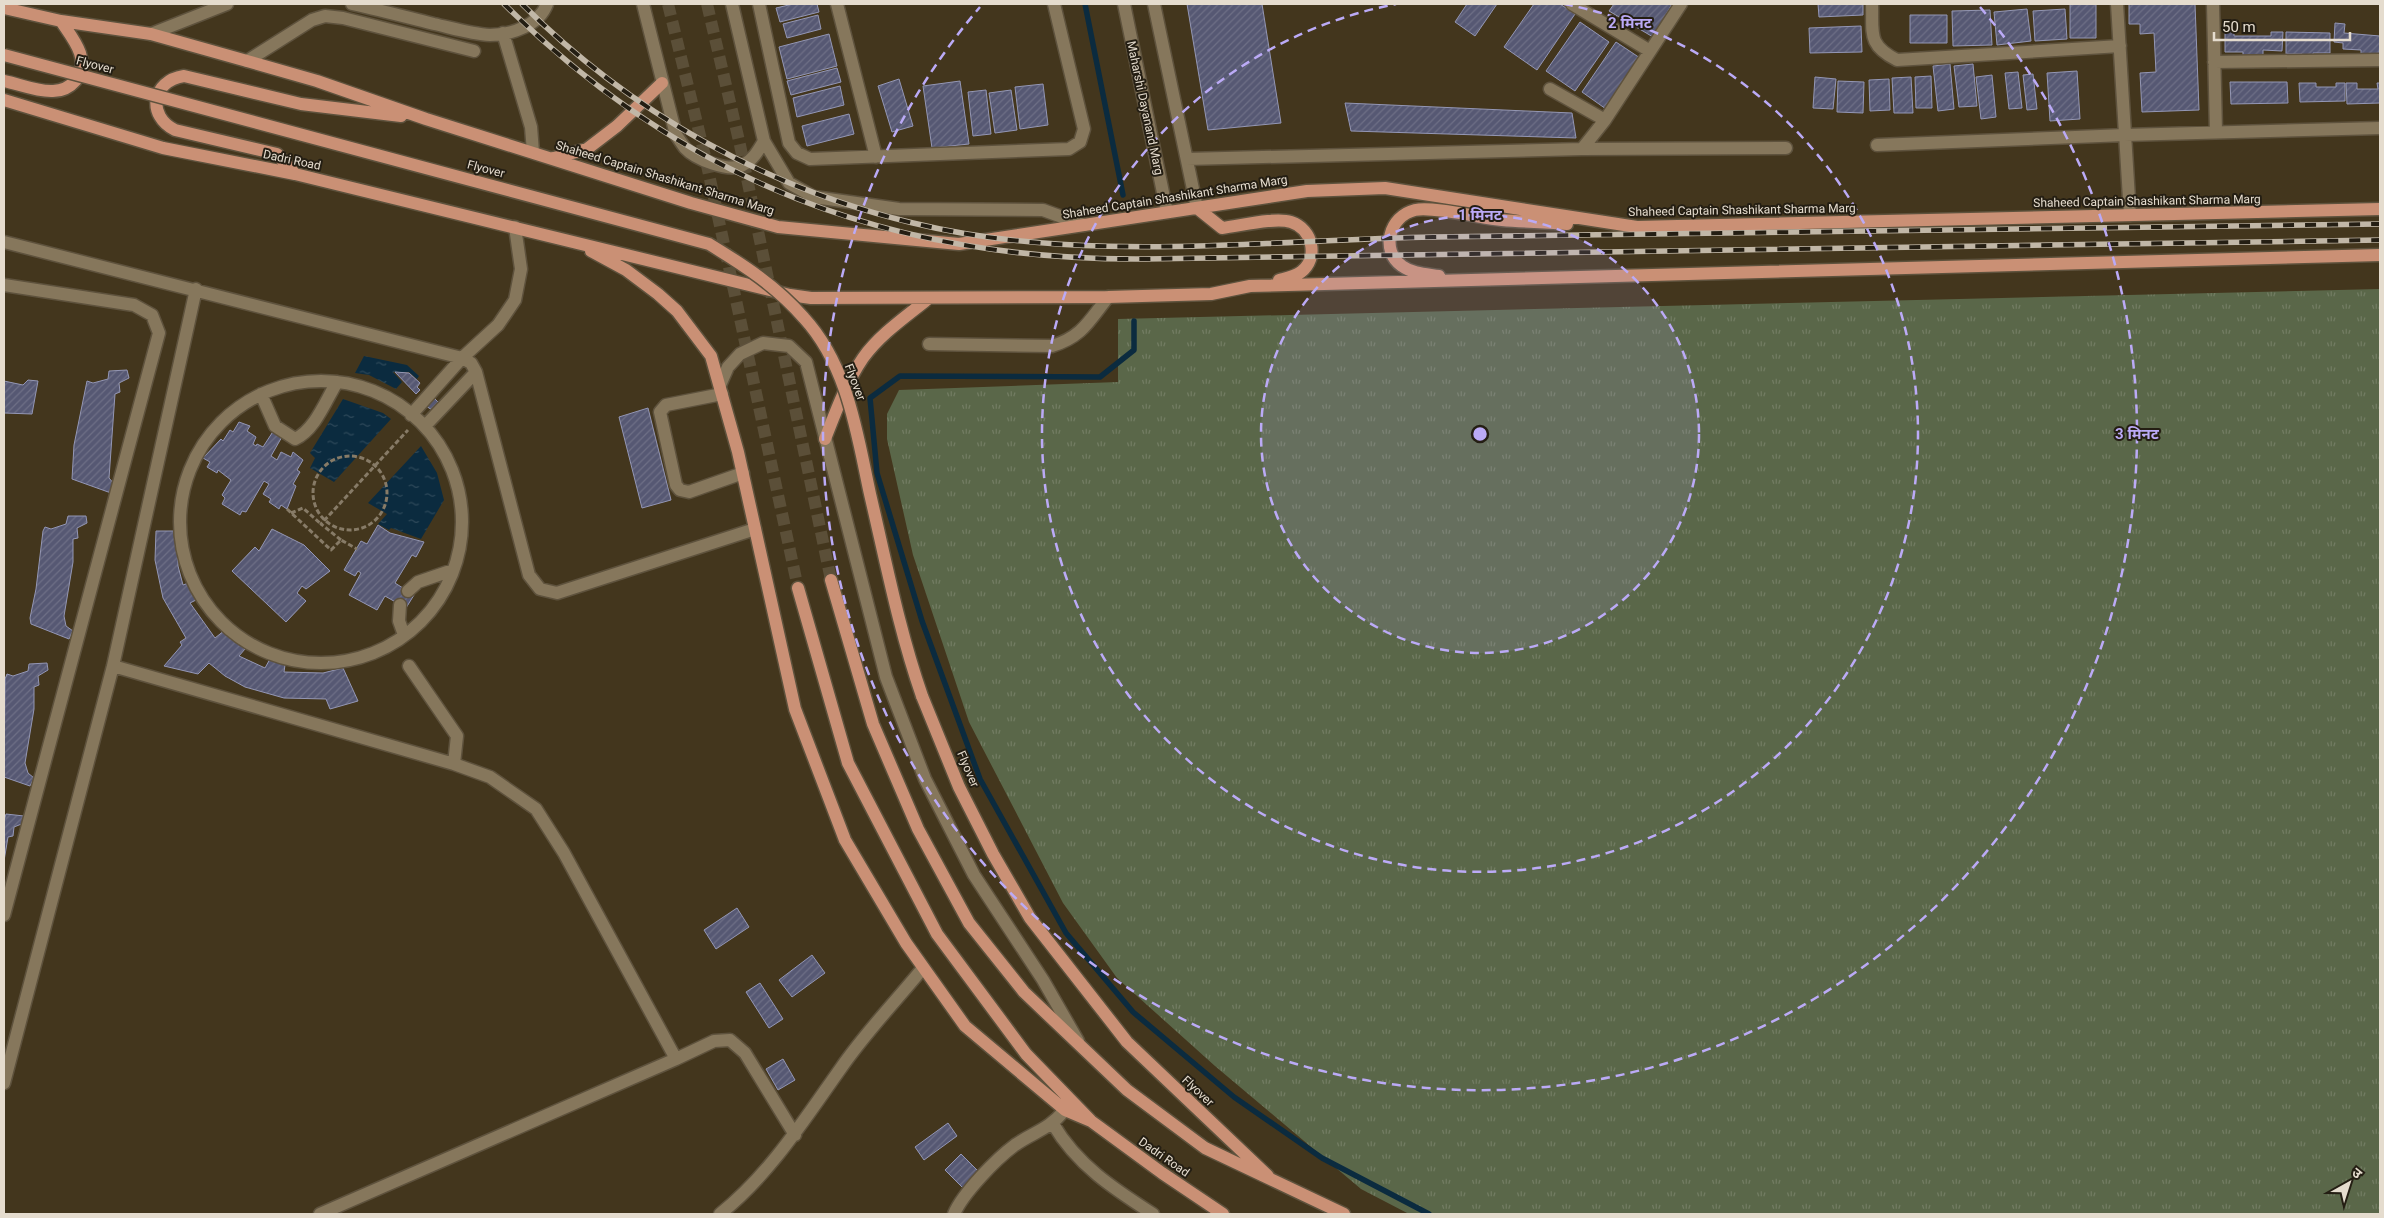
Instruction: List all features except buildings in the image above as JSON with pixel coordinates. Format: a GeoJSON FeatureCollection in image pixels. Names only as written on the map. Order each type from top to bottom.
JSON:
{"type":"FeatureCollection","features":[{"type":"Feature","properties":{"kind":"main road","name":"Shaheed Captain Shashikant Sharma Marg"},"geometry":{"type":"LineString","coordinates":[[4,8],[61,22],[151,34],[247,61],[317,81],[426,119],[690,202],[778,227],[959,244],[1307,191],[1385,188],[1637,227],[2380,209]]}},
{"type":"Feature","properties":{"kind":"main road"},"geometry":{"type":"LineString","coordinates":[[4,81],[51,92],[67,88],[74,82],[82,68],[82,60],[77,44],[61,22]]}},
{"type":"Feature","properties":{"kind":"main road","name":"Flyover"},"geometry":{"type":"LineString","coordinates":[[4,55],[709,244],[757,274],[805,319],[832,358],[850,404],[906,650],[959,787],[993,854],[1030,918],[1127,1042],[1277,1184]]}},
{"type":"Feature","properties":{"kind":"main road"},"geometry":{"type":"LineString","coordinates":[[295,174],[277,154],[175,130],[168,126],[161,120],[156,104],[161,88],[175,77],[184,76],[301,104],[426,119]]}},
{"type":"Feature","properties":{"kind":"main road"},"geometry":{"type":"LineString","coordinates":[[554,158],[587,149],[624,120],[662,83]]}},
{"type":"Feature","properties":{"kind":"main road","name":"Dadri Road"},"geometry":{"type":"LineString","coordinates":[[4,100],[163,148],[295,174],[575,243]]}},
{"type":"Feature","properties":{"kind":"main road"},"geometry":{"type":"LineString","coordinates":[[575,243],[790,295],[841,298],[1108,298],[1211,294],[1295,276],[1302,271],[1311,256],[1312,246],[1304,230],[1297,224],[1280,220],[1222,228],[1198,208]]}},
{"type":"Feature","properties":{"kind":"main road"},"geometry":{"type":"LineString","coordinates":[[1469,281],[1410,271],[1401,266],[1390,248],[1389,238],[1398,219],[1411,212],[1426,210],[1502,220],[1637,227]]}},
{"type":"Feature","properties":{"kind":"main road"},"geometry":{"type":"LineString","coordinates":[[575,243],[626,270],[658,294],[678,311],[711,356],[743,473],[796,709],[841,830],[906,944],[964,1026],[1065,1110],[1091,1121]]}},
{"type":"Feature","properties":{"kind":"main road"},"geometry":{"type":"LineString","coordinates":[[1250,286],[2380,255]]}},
{"type":"Feature","properties":{"kind":"main road"},"geometry":{"type":"LineString","coordinates":[[825,439],[847,384],[864,356],[896,325],[930,298]]}},
{"type":"Feature","properties":{"kind":"main road"},"geometry":{"type":"LineString","coordinates":[[831,580],[873,724],[918,829],[969,923],[1024,992],[1127,1090],[1205,1148],[1277,1184],[1310,1197],[1344,1214]]}},
{"type":"Feature","properties":{"kind":"main road"},"geometry":{"type":"LineString","coordinates":[[798,588],[848,763],[937,934],[1026,1054],[1091,1121]]}},
{"type":"Feature","properties":{"kind":"main road","name":"Dadri Road"},"geometry":{"type":"LineString","coordinates":[[1091,1121],[1162,1174],[1223,1214]]}},
{"type":"Feature","properties":{"kind":"street"},"geometry":{"type":"LineString","coordinates":[[151,34],[227,4]]}},
{"type":"Feature","properties":{"kind":"street"},"geometry":{"type":"LineString","coordinates":[[352,4],[459,30],[491,35],[535,22],[544,12],[547,4]]}},
{"type":"Feature","properties":{"kind":"street"},"geometry":{"type":"LineString","coordinates":[[643,4],[676,135],[685,148],[696,157],[722,167],[742,167],[754,158],[764,141]]}},
{"type":"Feature","properties":{"kind":"street"},"geometry":{"type":"LineString","coordinates":[[732,4],[764,141],[789,183],[814,197],[899,209],[1043,210],[1084,225]]}},
{"type":"Feature","properties":{"kind":"street"},"geometry":{"type":"LineString","coordinates":[[759,4],[789,144],[797,153],[810,159],[1069,149],[1080,142],[1084,129],[1054,4]]}},
{"type":"Feature","properties":{"kind":"street"},"geometry":{"type":"LineString","coordinates":[[837,4],[876,157]]}},
{"type":"Feature","properties":{"kind":"street","name":"Maharshi Dayanand Marg"},"geometry":{"type":"LineString","coordinates":[[1124,4],[1167,212]]}},
{"type":"Feature","properties":{"kind":"street"},"geometry":{"type":"LineString","coordinates":[[1154,4],[1198,208]]}},
{"type":"Feature","properties":{"kind":"street"},"geometry":{"type":"LineString","coordinates":[[1572,4],[1650,51]]}},
{"type":"Feature","properties":{"kind":"street"},"geometry":{"type":"LineString","coordinates":[[1582,149],[1605,120],[1681,4]]}},
{"type":"Feature","properties":{"kind":"street"},"geometry":{"type":"LineString","coordinates":[[1872,4],[1873,39],[1882,53],[1897,60],[2120,46]]}},
{"type":"Feature","properties":{"kind":"street"},"geometry":{"type":"LineString","coordinates":[[2117,4],[2130,215]]}},
{"type":"Feature","properties":{"kind":"street"},"geometry":{"type":"LineString","coordinates":[[2213,4],[2216,132]]}},
{"type":"Feature","properties":{"kind":"street"},"geometry":{"type":"LineString","coordinates":[[247,61],[312,20],[325,16],[343,18],[474,51]]}},
{"type":"Feature","properties":{"kind":"street"},"geometry":{"type":"LineString","coordinates":[[503,33],[531,127],[533,152]]}},
{"type":"Feature","properties":{"kind":"street"},"geometry":{"type":"LineString","coordinates":[[2214,62],[2380,60]]}},
{"type":"Feature","properties":{"kind":"street"},"geometry":{"type":"LineString","coordinates":[[1550,89],[1605,120]]}},
{"type":"Feature","properties":{"kind":"street"},"geometry":{"type":"LineString","coordinates":[[1877,145],[2125,135],[2380,128]]}},
{"type":"Feature","properties":{"kind":"street"},"geometry":{"type":"LineString","coordinates":[[1187,160],[1582,149],[1786,148]]}},
{"type":"Feature","properties":{"kind":"street"},"geometry":{"type":"LineString","coordinates":[[418,420],[462,358],[498,325],[516,300],[521,269],[515,227]]}},
{"type":"Feature","properties":{"kind":"street"},"geometry":{"type":"LineString","coordinates":[[4,242],[196,289],[462,358],[471,363],[476,372],[529,575],[540,589],[557,593],[756,529]]}},
{"type":"Feature","properties":{"kind":"street"},"geometry":{"type":"LineString","coordinates":[[4,285],[134,305],[152,314],[159,333],[4,915]]}},
{"type":"Feature","properties":{"kind":"street"},"geometry":{"type":"LineString","coordinates":[[4,1083],[113,666],[196,289]]}},
{"type":"Feature","properties":{"kind":"street"},"geometry":{"type":"LineString","coordinates":[[929,344],[1052,346],[1070,340],[1084,328],[1108,298]]}},
{"type":"Feature","properties":{"kind":"street"},"geometry":{"type":"LineString","coordinates":[[743,473],[689,492],[680,490],[676,485],[660,412],[666,405],[721,390],[728,367],[740,354],[763,343],[789,346],[806,362],[886,677],[925,779],[974,875],[1043,980],[1082,1048]]}},
{"type":"Feature","properties":{"kind":"street"},"geometry":{"type":"LineString","coordinates":[[418,420],[476,372]]}},
{"type":"Feature","properties":{"kind":"street"},"geometry":{"type":"LineString","coordinates":[[323,380],[336,382],[361,386],[401,406],[418,420],[439,443],[450,463],[459,486],[462,506],[461,530],[453,570],[442,600],[432,613],[404,635],[368,656],[343,662],[312,665],[272,656],[241,638],[210,600],[182,560],[178,507],[186,482],[204,440],[248,401],[282,384],[323,380]]}},
{"type":"Feature","properties":{"kind":"street"},"geometry":{"type":"LineString","coordinates":[[261,394],[275,426],[295,439],[305,433],[336,382]]}},
{"type":"Feature","properties":{"kind":"street"},"geometry":{"type":"LineString","coordinates":[[408,591],[418,582],[453,570]]}},
{"type":"Feature","properties":{"kind":"street"},"geometry":{"type":"LineString","coordinates":[[400,604],[399,622],[404,635]]}},
{"type":"Feature","properties":{"kind":"street"},"geometry":{"type":"LineString","coordinates":[[113,666],[454,764],[490,777],[536,809],[564,853],[676,1059]]}},
{"type":"Feature","properties":{"kind":"street"},"geometry":{"type":"LineString","coordinates":[[409,666],[457,736],[454,764]]}},
{"type":"Feature","properties":{"kind":"street"},"geometry":{"type":"LineString","coordinates":[[720,1214],[739,1198],[795,1135],[842,1066],[923,968]]}},
{"type":"Feature","properties":{"kind":"street"},"geometry":{"type":"LineString","coordinates":[[320,1214],[714,1041],[730,1040],[745,1053],[795,1135]]}},
{"type":"Feature","properties":{"kind":"street"},"geometry":{"type":"LineString","coordinates":[[954,1214],[957,1207],[986,1174],[1015,1145],[1053,1124],[1065,1110]]}},
{"type":"Feature","properties":{"kind":"street"},"geometry":{"type":"LineString","coordinates":[[1053,1124],[1064,1144],[1093,1173],[1153,1214]]}},
{"type":"Feature","properties":{"kind":"path"},"geometry":{"type":"LineString","coordinates":[[322,522],[418,420]]}},
{"type":"Feature","properties":{"kind":"path"},"geometry":{"type":"LineString","coordinates":[[349,455],[363,458],[375,465],[384,478],[388,492],[385,506],[378,519],[365,528],[351,531],[336,528],[322,522],[315,509],[312,494],[314,479],[322,467],[334,458],[349,455]]}},
{"type":"Feature","properties":{"kind":"path"},"geometry":{"type":"LineString","coordinates":[[291,513],[302,508],[322,522],[341,540],[357,549]]}},
{"type":"Feature","properties":{"kind":"path"},"geometry":{"type":"LineString","coordinates":[[287,510],[331,550],[341,540]]}},
{"type":"Feature","properties":{"kind":"green space"},"geometry":{"type":"Polygon","coordinates":[[[2380,289],[2380,1214],[1409,1214],[1361,1189],[1215,1066],[1117,978],[1063,903],[969,722],[913,555],[887,439],[887,414],[899,390],[1118,382],[1118,319],[2380,289]]]}},
{"type":"Feature","properties":{"kind":"water"},"geometry":{"type":"Polygon","coordinates":[[[364,356],[407,365],[419,376],[417,379],[409,372],[393,372],[402,382],[396,389],[369,375],[355,373],[364,356]]]}},
{"type":"Feature","properties":{"kind":"water"},"geometry":{"type":"Polygon","coordinates":[[[343,399],[383,413],[391,419],[334,482],[310,468],[315,458],[310,453],[343,399]]]}},
{"type":"Feature","properties":{"kind":"water"},"geometry":{"type":"Polygon","coordinates":[[[421,446],[437,473],[444,500],[421,539],[391,528],[389,530],[378,524],[387,514],[368,503],[421,446]]]}},
{"type":"Feature","properties":{"kind":"waterway"},"geometry":{"type":"LineString","coordinates":[[1085,4],[1123,195]]}},
{"type":"Feature","properties":{"kind":"waterway"},"geometry":{"type":"LineString","coordinates":[[1134,321],[1134,350],[1100,377],[900,376],[870,398],[877,473],[922,621],[980,779],[1066,933],[1133,1012],[1234,1097],[1322,1158],[1429,1214]]}},
{"type":"Feature","properties":{"kind":"tunnel"},"geometry":{"type":"LineString","coordinates":[[668,4],[705,156],[798,588]]}},
{"type":"Feature","properties":{"kind":"tunnel"},"geometry":{"type":"LineString","coordinates":[[707,4],[740,145],[831,580]]}},
{"type":"Feature","properties":{"kind":"railway"},"geometry":{"type":"LineString","coordinates":[[504,4],[573,66],[645,119],[719,163],[798,199],[879,226],[964,245],[1052,256],[1145,259],[2380,240]]}},
{"type":"Feature","properties":{"kind":"railway"},"geometry":{"type":"LineString","coordinates":[[522,4],[563,43],[607,78],[654,111],[752,167],[858,208],[913,223],[977,235],[1041,243],[1171,246],[1433,237],[2380,224]]}}]}
